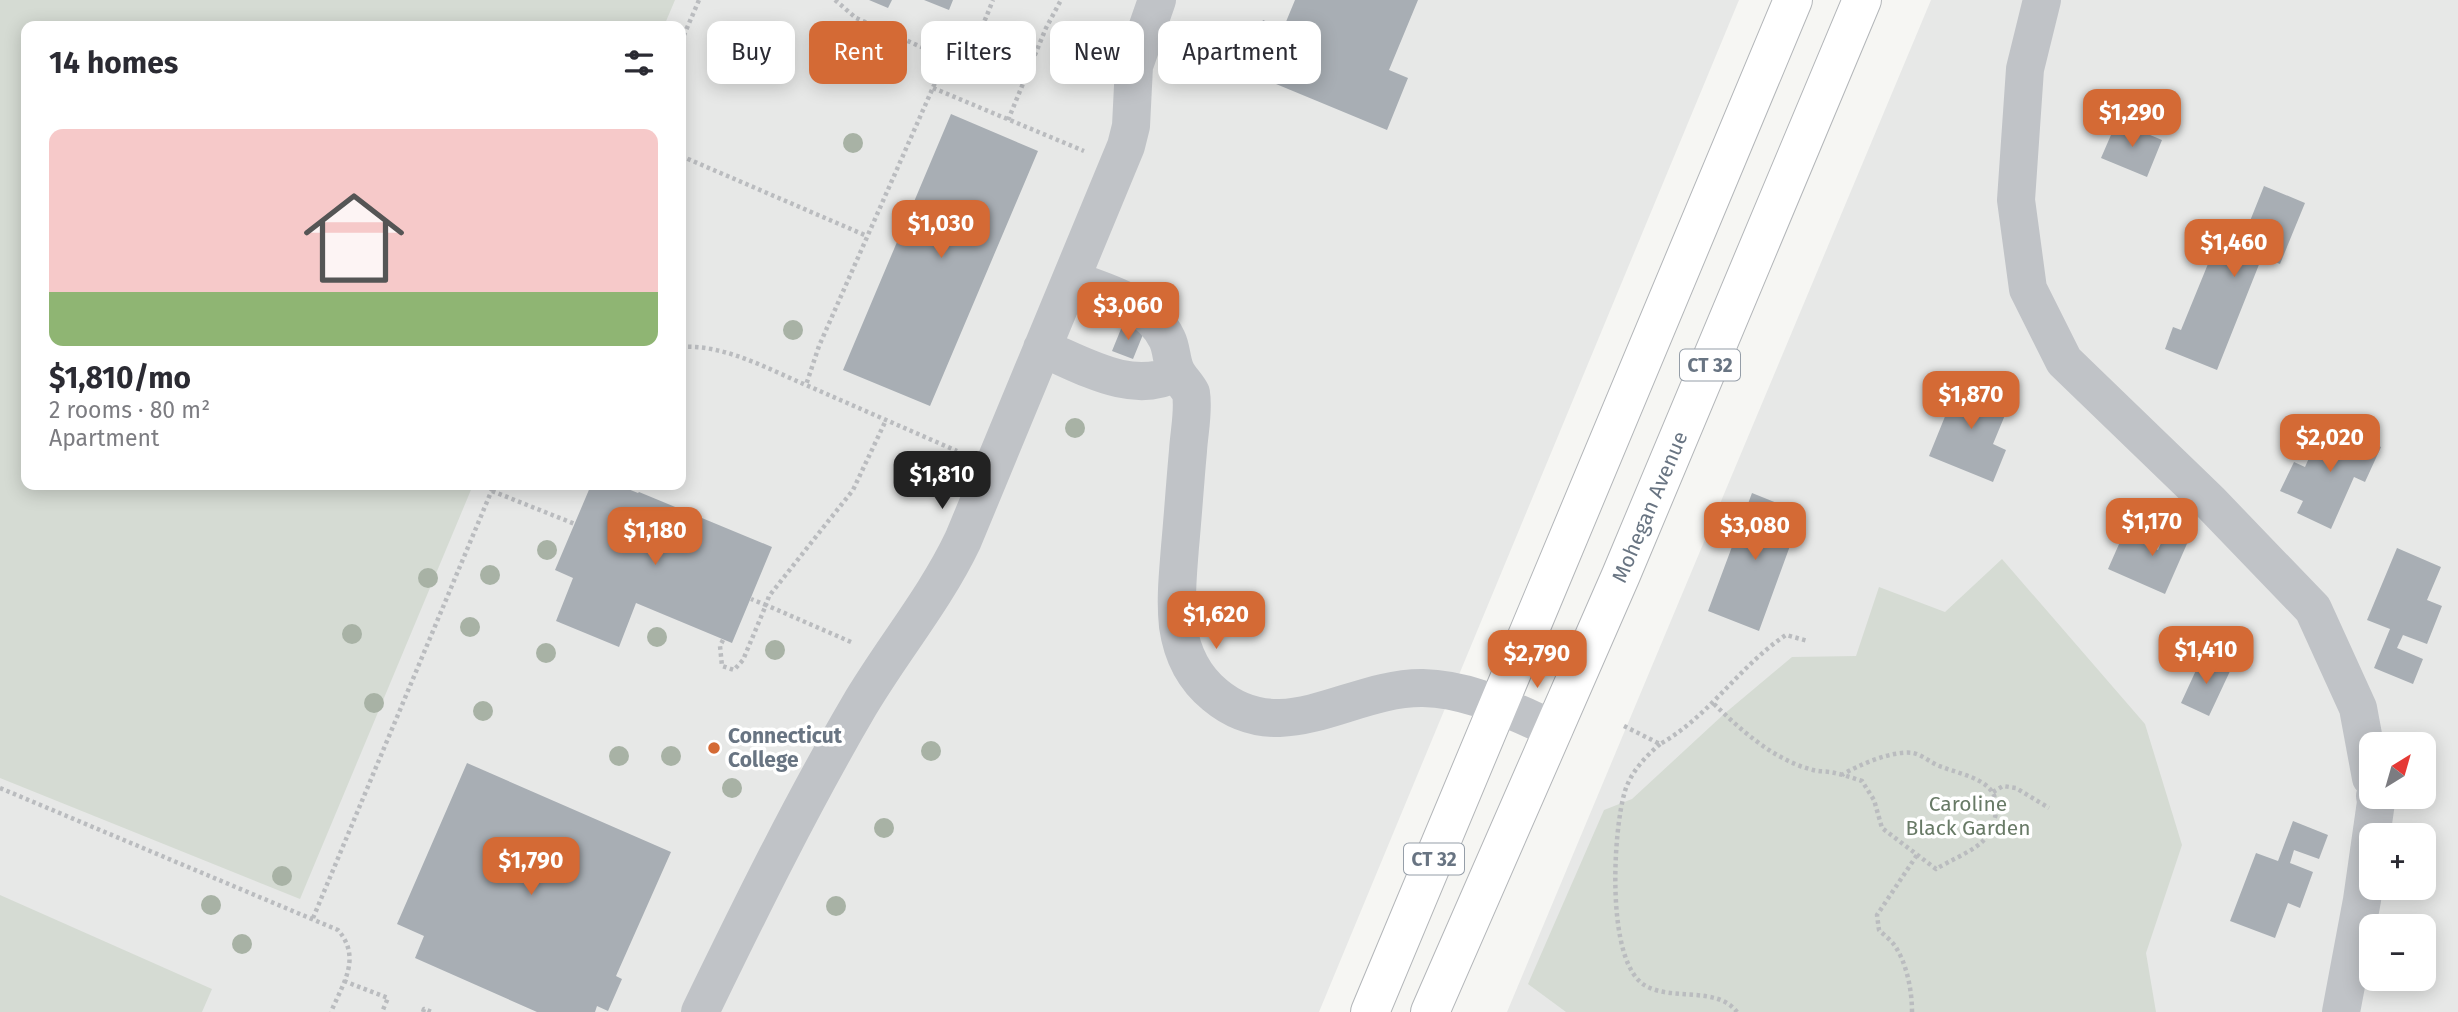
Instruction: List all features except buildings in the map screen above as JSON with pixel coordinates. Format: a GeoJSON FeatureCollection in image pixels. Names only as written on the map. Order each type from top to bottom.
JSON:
{"type":"FeatureCollection","features":[{"type":"Feature","properties":{"kind":"highway","name":"CT 32"},"geometry":{"type":"LineString","coordinates":[[1370,1012],[1793,0]]}},
{"type":"Feature","properties":{"kind":"highway","name":"Mohegan Avenue"},"geometry":{"type":"LineString","coordinates":[[1430,1012],[1627,562],[1862,0]]}},
{"type":"Feature","properties":{"kind":"street"},"geometry":{"type":"LineString","coordinates":[[700,1012],[778,857],[850,723],[958,550],[1126,146],[1131,126],[1135,66],[1157,0]]}},
{"type":"Feature","properties":{"kind":"street"},"geometry":{"type":"LineString","coordinates":[[2042,0],[2025,69],[2015,200],[2028,289],[2064,362],[2210,502],[2313,609],[2358,708],[2362,732]]}},
{"type":"Feature","properties":{"kind":"street"},"geometry":{"type":"LineString","coordinates":[[1071,279],[1132,304],[1153,318],[1166,338],[1176,373],[1188,386],[1192,400],[1177,583],[1178,628],[1186,658],[1208,689],[1232,707],[1247,714],[1272,719],[1304,716],[1385,691],[1408,688],[1454,692],[1498,706],[1554,729]]}},
{"type":"Feature","properties":{"kind":"street"},"geometry":{"type":"LineString","coordinates":[[1042,348],[1122,380],[1152,381],[1176,373]]}},
{"type":"Feature","properties":{"kind":"street"},"geometry":{"type":"LineString","coordinates":[[2341,1012],[2362,900],[2375,809]]}},
{"type":"Feature","properties":{"kind":"path"},"geometry":{"type":"LineString","coordinates":[[686,30],[699,0]]}},
{"type":"Feature","properties":{"kind":"path"},"geometry":{"type":"LineString","coordinates":[[835,0],[856,18],[921,47]]}},
{"type":"Feature","properties":{"kind":"path"},"geometry":{"type":"LineString","coordinates":[[983,21],[993,2],[984,0]]}},
{"type":"Feature","properties":{"kind":"path"},"geometry":{"type":"LineString","coordinates":[[1008,120],[1060,0]]}},
{"type":"Feature","properties":{"kind":"path"},"geometry":{"type":"LineString","coordinates":[[806,386],[819,346],[935,84]]}},
{"type":"Feature","properties":{"kind":"path"},"geometry":{"type":"LineString","coordinates":[[933,88],[1093,155]]}},
{"type":"Feature","properties":{"kind":"path"},"geometry":{"type":"LineString","coordinates":[[686,158],[867,236]]}},
{"type":"Feature","properties":{"kind":"path"},"geometry":{"type":"LineString","coordinates":[[686,347],[706,348],[735,356],[967,456]]}},
{"type":"Feature","properties":{"kind":"path"},"geometry":{"type":"LineString","coordinates":[[723,639],[720,646],[722,666],[734,670],[743,660],[769,596],[853,490],[886,420]]}},
{"type":"Feature","properties":{"kind":"path"},"geometry":{"type":"LineString","coordinates":[[313,918],[492,491],[575,524]]}},
{"type":"Feature","properties":{"kind":"path"},"geometry":{"type":"LineString","coordinates":[[751,599],[851,642]]}},
{"type":"Feature","properties":{"kind":"path"},"geometry":{"type":"LineString","coordinates":[[1737,1012],[1732,1006],[1701,995],[1670,993],[1644,986],[1628,965],[1619,934],[1614,876],[1616,843],[1625,791],[1643,758],[1714,704],[1758,655],[1786,635],[1808,641]]}},
{"type":"Feature","properties":{"kind":"path"},"geometry":{"type":"LineString","coordinates":[[1714,704],[1740,729],[1789,762],[1814,771],[1862,781],[1874,800],[1882,828],[1936,869],[1982,842],[1994,823],[1997,807],[1993,792],[1969,774],[1941,767],[1914,754],[1903,753],[1879,759],[1857,766],[1842,775]]}},
{"type":"Feature","properties":{"kind":"path"},"geometry":{"type":"LineString","coordinates":[[1625,726],[1660,744]]}},
{"type":"Feature","properties":{"kind":"path"},"geometry":{"type":"LineString","coordinates":[[1993,792],[2003,786],[2016,788],[2049,808]]}},
{"type":"Feature","properties":{"kind":"path"},"geometry":{"type":"LineString","coordinates":[[0,788],[338,930],[345,939],[351,960],[331,1012]]}},
{"type":"Feature","properties":{"kind":"path"},"geometry":{"type":"LineString","coordinates":[[1912,1012],[1904,968],[1895,945],[1879,930],[1877,915],[1917,855]]}},
{"type":"Feature","properties":{"kind":"path"},"geometry":{"type":"LineString","coordinates":[[344,981],[388,998],[382,1012]]}},
{"type":"Feature","properties":{"kind":"path"},"geometry":{"type":"LineString","coordinates":[[423,1012],[424,1009],[432,1012]]}},
{"type":"Feature","properties":{"kind":"shaded area","name":"Connecticut College"},"geometry":{"type":"Polygon","coordinates":[[[0,0],[1739,0],[1319,1012],[0,1012],[0,0]]]}},
{"type":"Feature","properties":{"kind":"shaded area"},"geometry":{"type":"Polygon","coordinates":[[[1931,0],[2458,0],[2458,1012],[1507,1012],[1931,0]]]}},
{"type":"Feature","properties":{"kind":"green space"},"geometry":{"type":"Polygon","coordinates":[[[0,0],[675,0],[666,21],[21,21],[21,490],[471,490],[300,899],[0,778],[0,0]]]}},
{"type":"Feature","properties":{"kind":"green space","name":"Caroline Black Garden"},"geometry":{"type":"Polygon","coordinates":[[[2002,559],[2145,724],[2182,845],[2146,953],[2156,1012],[1566,1012],[1528,984],[1604,810],[1632,799],[1724,714],[1792,657],[1856,656],[1879,587],[1945,612],[2002,559]]]}},
{"type":"Feature","properties":{"kind":"green space"},"geometry":{"type":"Polygon","coordinates":[[[0,895],[212,989],[202,1012],[0,1012],[0,895]]]}},
{"type":"Feature","properties":{"kind":"place","name":"Connecticut College"},"geometry":{"type":"Point","coordinates":[714,748]}}]}
